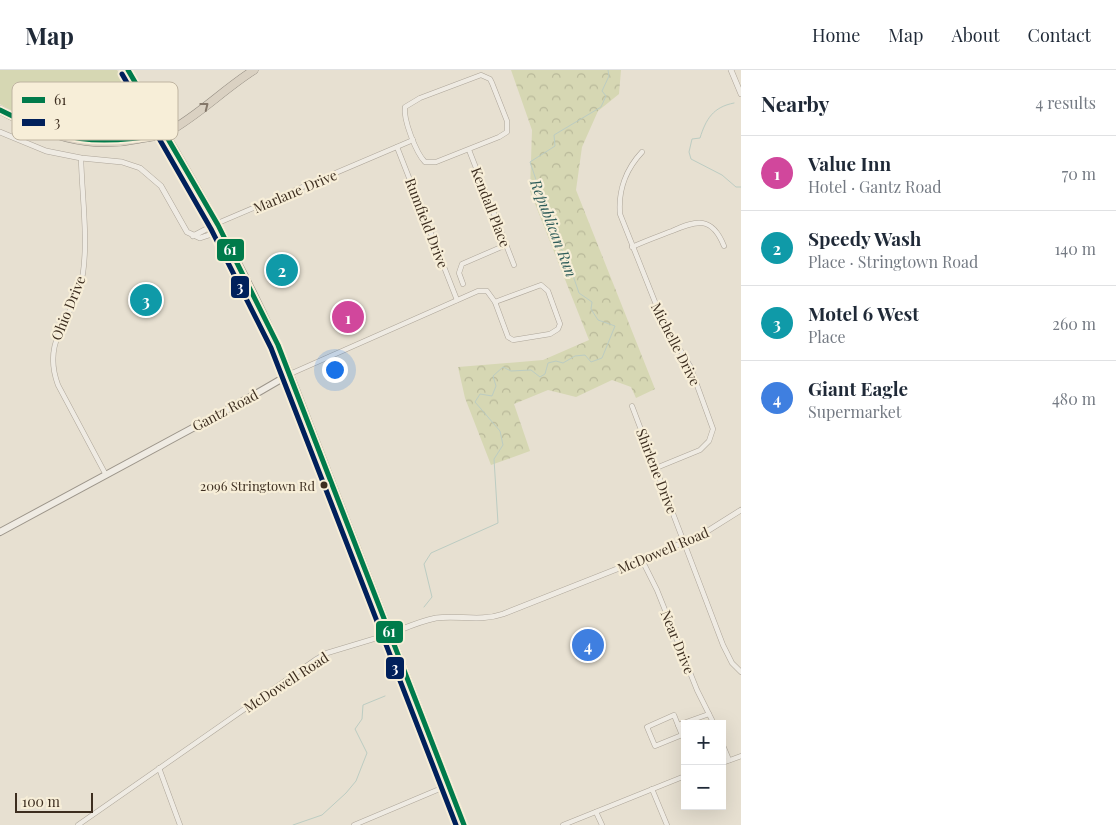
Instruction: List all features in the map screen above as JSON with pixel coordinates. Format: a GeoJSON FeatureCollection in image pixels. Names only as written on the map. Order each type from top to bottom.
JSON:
{"type":"FeatureCollection","features":[{"type":"Feature","properties":{"kind":"highway"},"geometry":{"type":"LineString","coordinates":[[178,125],[254,70]]}},
{"type":"Feature","properties":{"kind":"highway"},"geometry":{"type":"LineString","coordinates":[[0,110],[12,116]]}},
{"type":"Feature","properties":{"kind":"highway"},"geometry":{"type":"LineString","coordinates":[[73,140],[80,142],[125,142],[135,140]]}},
{"type":"Feature","properties":{"kind":"main road"},"geometry":{"type":"LineString","coordinates":[[128,70],[135,82]]}},
{"type":"Feature","properties":{"kind":"main road"},"geometry":{"type":"LineString","coordinates":[[170,140],[218,223],[258,300],[290,374],[464,825]]}},
{"type":"Feature","properties":{"kind":"main road","name":"Gantz Road"},"geometry":{"type":"LineString","coordinates":[[0,532],[290,374]]}},
{"type":"Feature","properties":{"kind":"street"},"geometry":{"type":"LineString","coordinates":[[731,70],[741,94]]}},
{"type":"Feature","properties":{"kind":"street"},"geometry":{"type":"LineString","coordinates":[[477,76],[486,76],[492,83],[507,121],[507,132],[499,138],[436,162],[425,162],[413,140],[404,114],[405,107],[420,98],[477,76]]}},
{"type":"Feature","properties":{"kind":"street"},"geometry":{"type":"LineString","coordinates":[[0,132],[12,137]]}},
{"type":"Feature","properties":{"kind":"street"},"geometry":{"type":"LineString","coordinates":[[19,140],[46,151],[81,158],[128,163],[145,172],[161,186],[185,229],[193,236],[200,238],[209,235],[224,235]]}},
{"type":"Feature","properties":{"kind":"street","name":"Marlane Drive"},"geometry":{"type":"LineString","coordinates":[[193,236],[218,223],[413,140]]}},
{"type":"Feature","properties":{"kind":"street","name":"Rumfield Drive"},"geometry":{"type":"LineString","coordinates":[[396,147],[457,300]]}},
{"type":"Feature","properties":{"kind":"street","name":"Kendall Place"},"geometry":{"type":"LineString","coordinates":[[469,150],[514,265]]}},
{"type":"Feature","properties":{"kind":"street"},"geometry":{"type":"LineString","coordinates":[[642,152],[632,163],[620,199],[620,214],[632,247],[692,222],[704,222],[714,227],[724,246]]}},
{"type":"Feature","properties":{"kind":"street","name":"Ohio Drive"},"geometry":{"type":"LineString","coordinates":[[81,158],[83,276],[76,298],[55,339],[53,369],[59,389],[106,474]]}},
{"type":"Feature","properties":{"kind":"street"},"geometry":{"type":"LineString","coordinates":[[463,284],[459,273],[462,264],[506,245]]}},
{"type":"Feature","properties":{"kind":"street","name":"Michelle Drive"},"geometry":{"type":"LineString","coordinates":[[632,247],[668,333],[690,366],[713,429],[709,442],[700,450],[656,468]]}},
{"type":"Feature","properties":{"kind":"street"},"geometry":{"type":"LineString","coordinates":[[541,285],[548,291],[560,324],[558,329],[550,334],[512,340],[508,337],[495,302],[541,285]]}},
{"type":"Feature","properties":{"kind":"street","name":"Gantz Road"},"geometry":{"type":"LineString","coordinates":[[290,374],[482,290],[492,296],[495,302]]}},
{"type":"Feature","properties":{"kind":"street","name":"Shirlene Drive"},"geometry":{"type":"LineString","coordinates":[[632,406],[723,646],[732,662],[741,672]]}},
{"type":"Feature","properties":{"kind":"street","name":"McDowell Road"},"geometry":{"type":"LineString","coordinates":[[78,825],[327,653],[390,634],[418,622],[437,618],[478,619],[494,617],[704,534],[741,510]]}},
{"type":"Feature","properties":{"kind":"street","name":"Near Drive"},"geometry":{"type":"LineString","coordinates":[[642,560],[712,720]]}},
{"type":"Feature","properties":{"kind":"street"},"geometry":{"type":"LineString","coordinates":[[678,725],[710,714]]}},
{"type":"Feature","properties":{"kind":"street"},"geometry":{"type":"LineString","coordinates":[[674,715],[678,725],[682,735],[655,746],[647,727],[674,715]]}},
{"type":"Feature","properties":{"kind":"street"},"geometry":{"type":"LineString","coordinates":[[726,753],[729,760]]}},
{"type":"Feature","properties":{"kind":"street"},"geometry":{"type":"LineString","coordinates":[[726,761],[741,756]]}},
{"type":"Feature","properties":{"kind":"street"},"geometry":{"type":"LineString","coordinates":[[159,768],[180,825]]}},
{"type":"Feature","properties":{"kind":"street"},"geometry":{"type":"LineString","coordinates":[[563,825],[681,778]]}},
{"type":"Feature","properties":{"kind":"street"},"geometry":{"type":"LineString","coordinates":[[354,825],[449,784]]}},
{"type":"Feature","properties":{"kind":"street"},"geometry":{"type":"LineString","coordinates":[[652,789],[667,825]]}},
{"type":"Feature","properties":{"kind":"street"},"geometry":{"type":"LineString","coordinates":[[596,812],[602,825]]}},
{"type":"Feature","properties":{"kind":"green space"},"geometry":{"type":"Polygon","coordinates":[[[0,70],[117,70],[124,82],[12,82],[12,111],[0,104],[0,70]]]}},
{"type":"Feature","properties":{"kind":"green space"},"geometry":{"type":"Polygon","coordinates":[[[511,70],[621,70],[619,94],[598,111],[582,147],[576,190],[655,389],[636,398],[631,387],[612,380],[576,397],[548,390],[514,404],[530,451],[491,465],[465,398],[458,367],[543,360],[589,340],[530,191],[532,130],[511,70]]]}},
{"type":"Feature","properties":{"kind":"waterway","name":"Republican Run"},"geometry":{"type":"LineString","coordinates":[[424,607],[432,597],[424,564],[431,553],[498,523],[494,459],[503,445],[500,431],[475,402],[480,394],[492,396],[496,386],[493,376],[503,367],[511,371],[531,370],[540,377],[545,374],[548,363],[556,361],[563,363],[575,356],[585,355],[591,362],[602,358],[615,326],[598,320],[591,309],[592,302],[579,293],[566,255],[558,245],[530,162],[555,146],[554,135],[601,107],[606,96],[602,91],[609,76],[608,70]]}},
{"type":"Feature","properties":{"kind":"waterway"},"geometry":{"type":"LineString","coordinates":[[734,103],[721,107],[711,115],[700,138],[692,139],[689,152],[691,159],[722,175],[736,187],[741,187]]}},
{"type":"Feature","properties":{"kind":"waterway","name":"Republican Run"},"geometry":{"type":"LineString","coordinates":[[293,825],[322,815],[356,781],[367,753],[355,729],[362,719],[363,705],[385,696]]}},
{"type":"Feature","properties":{"kind":"transit line","name":"61"},"geometry":{"type":"LineString","coordinates":[[128,70],[135,82]]}},
{"type":"Feature","properties":{"kind":"transit line","name":"3"},"geometry":{"type":"LineString","coordinates":[[122,74],[127,82]]}},
{"type":"Feature","properties":{"kind":"transit line","name":"61"},"geometry":{"type":"LineString","coordinates":[[0,110],[12,116]]}},
{"type":"Feature","properties":{"kind":"transit line","name":"61"},"geometry":{"type":"LineString","coordinates":[[99,140],[119,140]]}},
{"type":"Feature","properties":{"kind":"transit line","name":"3"},"geometry":{"type":"LineString","coordinates":[[160,140],[211,229],[271,348],[456,825]]}},
{"type":"Feature","properties":{"kind":"transit line","name":"61"},"geometry":{"type":"LineString","coordinates":[[169,140],[218,225],[278,345],[464,825]]}},
{"type":"Feature","properties":{"kind":"place","name":"Speedy Wash"},"geometry":{"type":"Point","coordinates":[282,270]}},
{"type":"Feature","properties":{"kind":"place","name":"Motel 6 West"},"geometry":{"type":"Point","coordinates":[146,300]}},
{"type":"Feature","properties":{"kind":"place","name":"Value Inn"},"geometry":{"type":"Point","coordinates":[348,317]}},
{"type":"Feature","properties":{"kind":"place","name":"2096 Stringtown Rd"},"geometry":{"type":"Point","coordinates":[324,485]}},
{"type":"Feature","properties":{"kind":"place","name":"Giant Eagle"},"geometry":{"type":"Point","coordinates":[588,645]}}]}
